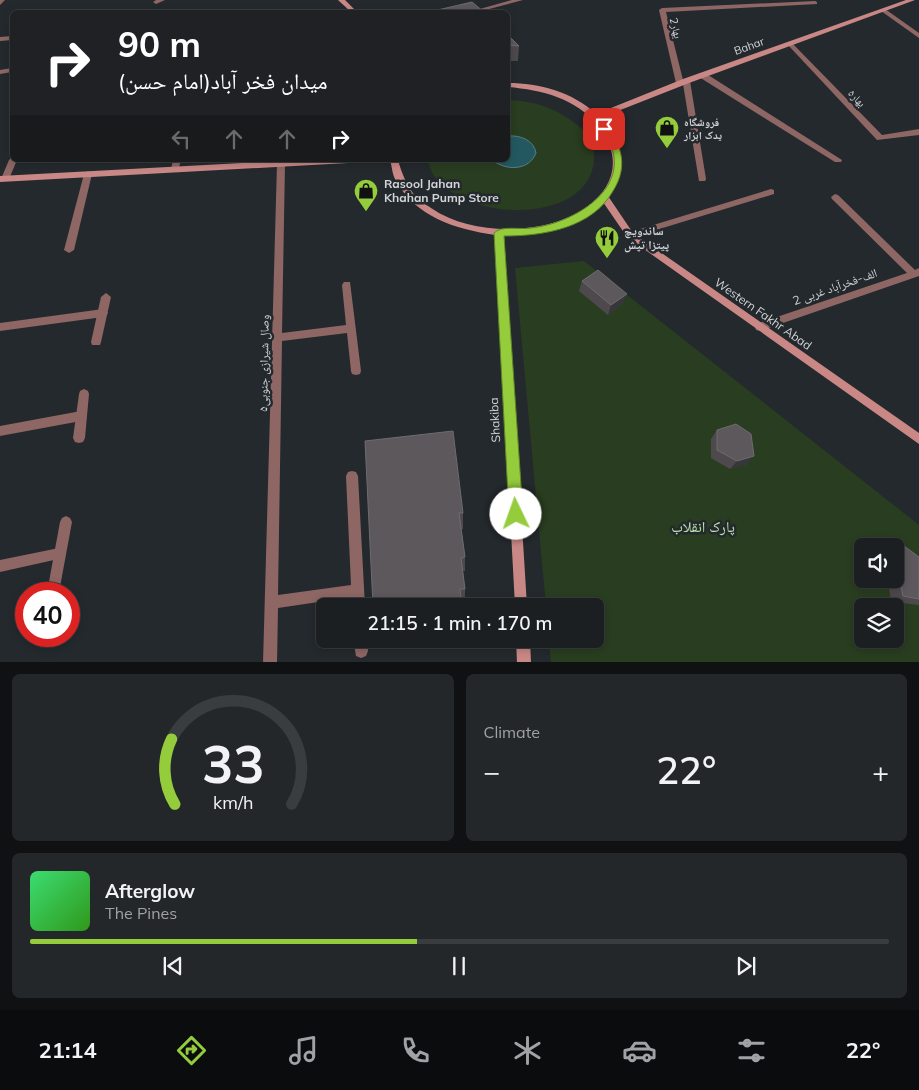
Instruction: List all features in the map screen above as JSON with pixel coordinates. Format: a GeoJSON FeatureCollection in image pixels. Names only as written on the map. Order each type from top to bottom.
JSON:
{"type":"FeatureCollection","features":[{"type":"Feature","properties":{"kind":"main road"},"geometry":{"type":"LineString","coordinates":[[341,0],[352,10]]}},
{"type":"Feature","properties":{"kind":"main road","name":"Bahar"},"geometry":{"type":"LineString","coordinates":[[595,117],[683,82],[912,0]]}},
{"type":"Feature","properties":{"kind":"main road"},"geometry":{"type":"LineString","coordinates":[[395,162],[399,179],[411,196],[428,210],[468,228],[499,233],[531,232],[561,225],[586,213],[604,198],[615,179],[618,160],[613,141],[595,117],[585,109],[551,92],[531,87],[510,85]]}},
{"type":"Feature","properties":{"kind":"main road"},"geometry":{"type":"LineString","coordinates":[[3,179],[243,163],[281,164],[314,162]]}},
{"type":"Feature","properties":{"kind":"main road","name":"Western Fakhr Abad"},"geometry":{"type":"LineString","coordinates":[[604,198],[630,235],[919,439]]}},
{"type":"Feature","properties":{"kind":"main road","name":"Shakiba"},"geometry":{"type":"LineString","coordinates":[[499,233],[521,598]]}},
{"type":"Feature","properties":{"kind":"main road"},"geometry":{"type":"LineString","coordinates":[[523,648],[524,662]]}},
{"type":"Feature","properties":{"kind":"street"},"geometry":{"type":"LineString","coordinates":[[480,10],[520,0]]}},
{"type":"Feature","properties":{"kind":"street","name":"2بهار"},"geometry":{"type":"LineString","coordinates":[[683,82],[662,10],[815,4]]}},
{"type":"Feature","properties":{"kind":"street"},"geometry":{"type":"LineString","coordinates":[[883,10],[919,36]]}},
{"type":"Feature","properties":{"kind":"street","name":"بهار۵"},"geometry":{"type":"LineString","coordinates":[[790,44],[880,138],[919,132]]}},
{"type":"Feature","properties":{"kind":"street"},"geometry":{"type":"LineString","coordinates":[[702,76],[838,160]]}},
{"type":"Feature","properties":{"kind":"street"},"geometry":{"type":"LineString","coordinates":[[683,82],[702,179]]}},
{"type":"Feature","properties":{"kind":"street"},"geometry":{"type":"LineString","coordinates":[[3,179],[12,162]]}},
{"type":"Feature","properties":{"kind":"street"},"geometry":{"type":"LineString","coordinates":[[175,169],[176,162]]}},
{"type":"Feature","properties":{"kind":"street","name":"۵وصال شیرازی جنوبی"},"geometry":{"type":"LineString","coordinates":[[270,662],[281,164]]}},
{"type":"Feature","properties":{"kind":"street"},"geometry":{"type":"LineString","coordinates":[[68,250],[88,174]]}},
{"type":"Feature","properties":{"kind":"street"},"geometry":{"type":"LineString","coordinates":[[630,235],[771,192]]}},
{"type":"Feature","properties":{"kind":"street"},"geometry":{"type":"LineString","coordinates":[[835,197],[916,273]]}},
{"type":"Feature","properties":{"kind":"street","name":"2 الف-فخرآباد غربی"},"geometry":{"type":"LineString","coordinates":[[760,326],[916,273]]}},
{"type":"Feature","properties":{"kind":"street"},"geometry":{"type":"LineString","coordinates":[[347,285],[356,371]]}},
{"type":"Feature","properties":{"kind":"street"},"geometry":{"type":"LineString","coordinates":[[96,342],[106,297]]}},
{"type":"Feature","properties":{"kind":"street"},"geometry":{"type":"LineString","coordinates":[[0,328],[103,313]]}},
{"type":"Feature","properties":{"kind":"street"},"geometry":{"type":"LineString","coordinates":[[277,338],[352,328]]}},
{"type":"Feature","properties":{"kind":"street"},"geometry":{"type":"LineString","coordinates":[[79,438],[84,394]]}},
{"type":"Feature","properties":{"kind":"street"},"geometry":{"type":"LineString","coordinates":[[0,431],[81,416]]}},
{"type":"Feature","properties":{"kind":"street"},"geometry":{"type":"LineString","coordinates":[[352,476],[358,598]]}},
{"type":"Feature","properties":{"kind":"street"},"geometry":{"type":"LineString","coordinates":[[55,582],[66,522]]}},
{"type":"Feature","properties":{"kind":"street"},"geometry":{"type":"LineString","coordinates":[[0,566],[59,554]]}},
{"type":"Feature","properties":{"kind":"street"},"geometry":{"type":"LineString","coordinates":[[271,603],[358,590]]}},
{"type":"Feature","properties":{"kind":"green space"},"geometry":{"type":"Polygon","coordinates":[[[510,100],[538,104],[556,111],[573,121],[586,133],[594,154],[590,177],[575,194],[553,205],[527,210],[499,209],[472,202],[449,191],[430,169],[428,162],[510,162],[510,100]]]}},
{"type":"Feature","properties":{"kind":"green space","name":"پارک انقلاب"},"geometry":{"type":"Polygon","coordinates":[[[584,261],[919,525],[919,662],[551,662],[550,648],[604,648],[604,598],[545,598],[515,268],[584,261]]]}},
{"type":"Feature","properties":{"kind":"water"},"geometry":{"type":"Polygon","coordinates":[[[510,136],[526,139],[535,148],[536,153],[533,159],[523,166],[510,167],[495,162],[510,162],[510,136]]]}},
{"type":"Feature","properties":{"kind":"building"},"geometry":{"type":"Polygon","coordinates":[[[472,2],[482,10],[438,10],[472,2]]]}},
{"type":"Feature","properties":{"kind":"building"},"geometry":{"type":"Polygon","coordinates":[[[510,37],[519,46],[510,45],[510,37]]]}},
{"type":"Feature","properties":{"kind":"building"},"geometry":{"type":"Polygon","coordinates":[[[598,270],[627,294],[611,305],[582,281],[598,270]]]}},
{"type":"Feature","properties":{"kind":"building"},"geometry":{"type":"Polygon","coordinates":[[[736,424],[751,434],[754,456],[737,461],[717,450],[717,430],[736,424]]]}},
{"type":"Feature","properties":{"kind":"building"},"geometry":{"type":"Polygon","coordinates":[[[453,431],[463,513],[459,513],[465,557],[461,558],[465,589],[460,589],[461,598],[373,598],[365,441],[453,431]]]}},
{"type":"Feature","properties":{"kind":"building"},"geometry":{"type":"Polygon","coordinates":[[[904,546],[919,557],[919,599],[903,596],[901,588],[904,588],[904,546]]]}},
{"type":"Feature","properties":{"kind":"place","name":"فروشگاه یدک ابزار"},"geometry":{"type":"Point","coordinates":[667,149]}},
{"type":"Feature","properties":{"kind":"place","name":"Rasool Jahan Khahan Pump Store"},"geometry":{"type":"Point","coordinates":[366,212]}},
{"type":"Feature","properties":{"kind":"place","name":"ساندویچ پیتزا تپش"},"geometry":{"type":"Point","coordinates":[607,259]}},
{"type":"Feature","properties":{"kind":"route"},"geometry":{"type":"LineString","coordinates":[[516,514],[499,233],[531,232],[561,225],[586,213],[604,198],[615,179],[618,160],[613,141],[604,129]]}}]}
